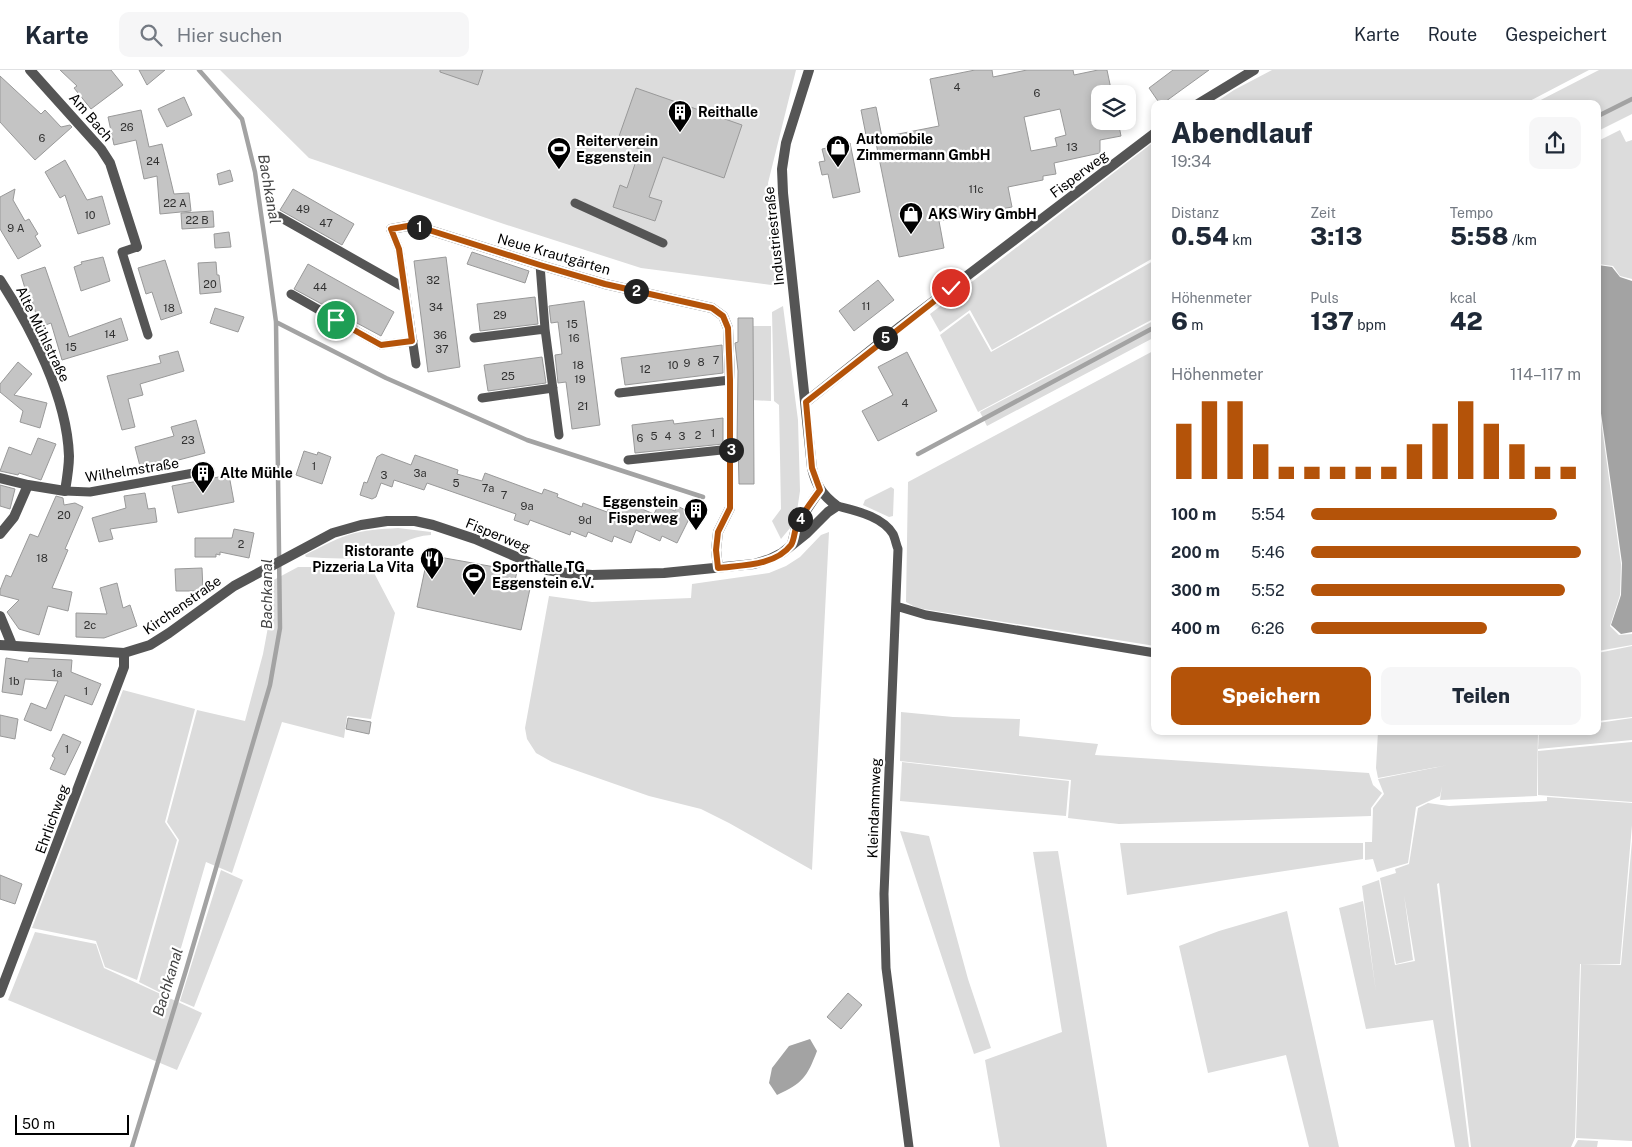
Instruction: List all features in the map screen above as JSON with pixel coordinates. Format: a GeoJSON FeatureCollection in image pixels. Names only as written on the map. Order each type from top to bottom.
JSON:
{"type":"FeatureCollection","features":[{"type":"Feature","properties":{"kind":"street","name":"Am Bach"},"geometry":{"type":"LineString","coordinates":[[30,70],[101,148],[110,163],[137,247]]}},
{"type":"Feature","properties":{"kind":"street","name":"Industriestraße"},"geometry":{"type":"LineString","coordinates":[[806,402],[782,193],[782,169],[786,143],[809,70]]}},
{"type":"Feature","properties":{"kind":"street"},"geometry":{"type":"LineString","coordinates":[[1205,100],[1254,70]]}},
{"type":"Feature","properties":{"kind":"street","name":"Fisperweg"},"geometry":{"type":"LineString","coordinates":[[806,402],[901,326],[1151,136]]}},
{"type":"Feature","properties":{"kind":"street","name":"Neue Krautgärten"},"geometry":{"type":"LineString","coordinates":[[391,229],[413,225],[605,284],[712,308],[723,316],[728,328],[730,380],[730,508],[718,532],[716,550],[718,568]]}},
{"type":"Feature","properties":{"kind":"street","name":"Alte Mühlstraße"},"geometry":{"type":"LineString","coordinates":[[0,280],[29,331],[54,383],[64,421],[69,457],[66,490]]}},
{"type":"Feature","properties":{"kind":"street"},"geometry":{"type":"LineString","coordinates":[[806,402],[812,468],[820,490],[826,498],[837,506]]}},
{"type":"Feature","properties":{"kind":"street","name":"Wilhelmstraße"},"geometry":{"type":"LineString","coordinates":[[0,478],[28,485],[66,490]]}},
{"type":"Feature","properties":{"kind":"street"},"geometry":{"type":"LineString","coordinates":[[0,534],[14,517],[28,485]]}},
{"type":"Feature","properties":{"kind":"street"},"geometry":{"type":"LineString","coordinates":[[792,544],[797,524],[820,490]]}},
{"type":"Feature","properties":{"kind":"street","name":"Fisperweg"},"geometry":{"type":"LineString","coordinates":[[285,559],[333,533],[361,525],[387,521],[415,521],[476,539],[547,570],[566,573],[592,575],[664,573],[718,568],[754,564],[770,560],[782,553],[837,506]]}},
{"type":"Feature","properties":{"kind":"street","name":"Kirchenstraße"},"geometry":{"type":"LineString","coordinates":[[0,645],[124,653],[150,645],[170,633],[234,586],[285,559]]}},
{"type":"Feature","properties":{"kind":"street"},"geometry":{"type":"LineString","coordinates":[[0,616],[12,645]]}},
{"type":"Feature","properties":{"kind":"street","name":"Ehrlichweg"},"geometry":{"type":"LineString","coordinates":[[0,993],[124,667],[124,653]]}},
{"type":"Feature","properties":{"kind":"lane"},"geometry":{"type":"LineString","coordinates":[[574,203],[663,243]]}},
{"type":"Feature","properties":{"kind":"lane"},"geometry":{"type":"LineString","coordinates":[[278,216],[406,288]]}},
{"type":"Feature","properties":{"kind":"lane"},"geometry":{"type":"LineString","coordinates":[[391,229],[399,249],[416,364]]}},
{"type":"Feature","properties":{"kind":"lane"},"geometry":{"type":"LineString","coordinates":[[137,247],[122,252],[148,334]]}},
{"type":"Feature","properties":{"kind":"lane"},"geometry":{"type":"LineString","coordinates":[[540,265],[545,329],[559,435]]}},
{"type":"Feature","properties":{"kind":"lane"},"geometry":{"type":"LineString","coordinates":[[291,294],[381,345],[412,341]]}},
{"type":"Feature","properties":{"kind":"lane"},"geometry":{"type":"LineString","coordinates":[[474,338],[545,329]]}},
{"type":"Feature","properties":{"kind":"lane"},"geometry":{"type":"LineString","coordinates":[[619,393],[730,380]]}},
{"type":"Feature","properties":{"kind":"lane"},"geometry":{"type":"LineString","coordinates":[[482,398],[553,388]]}},
{"type":"Feature","properties":{"kind":"lane"},"geometry":{"type":"LineString","coordinates":[[628,460],[731,449]]}},
{"type":"Feature","properties":{"kind":"lane","name":"Wilhelmstraße"},"geometry":{"type":"LineString","coordinates":[[66,490],[90,492],[210,470]]}},
{"type":"Feature","properties":{"kind":"lane","name":"Kleindammweg"},"geometry":{"type":"LineString","coordinates":[[837,506],[866,514],[884,524],[893,534],[898,549],[884,894],[886,968],[909,1147]]}},
{"type":"Feature","properties":{"kind":"lane"},"geometry":{"type":"LineString","coordinates":[[896,606],[926,615],[1151,652]]}},
{"type":"Feature","properties":{"kind":"shaded area","name":"Reiterverein Eggenstein"},"geometry":{"type":"Polygon","coordinates":[[[220,70],[796,70],[768,183],[779,286],[641,268],[309,158],[220,70]]]}},
{"type":"Feature","properties":{"kind":"shaded area"},"geometry":{"type":"Polygon","coordinates":[[[1272,70],[1589,70],[1532,100],[1219,100],[1272,70]]]}},
{"type":"Feature","properties":{"kind":"shaded area"},"geometry":{"type":"Polygon","coordinates":[[[1599,70],[1632,70],[1632,114],[1601,130],[1601,100],[1541,100],[1599,70]]]}},
{"type":"Feature","properties":{"kind":"shaded area"},"geometry":{"type":"Polygon","coordinates":[[[1620,130],[1626,142],[1632,140],[1632,279],[1620,276],[1613,266],[1601,264],[1601,140],[1620,130]]]}},
{"type":"Feature","properties":{"kind":"shaded area"},"geometry":{"type":"Polygon","coordinates":[[[1151,144],[1151,259],[992,350],[970,310],[940,332],[930,314],[1151,144]]]}},
{"type":"Feature","properties":{"kind":"shaded area"},"geometry":{"type":"Polygon","coordinates":[[[1151,262],[1151,320],[978,412],[940,335],[969,313],[991,352],[1151,262]]]}},
{"type":"Feature","properties":{"kind":"shaded area"},"geometry":{"type":"Polygon","coordinates":[[[1601,265],[1612,267],[1620,277],[1632,281],[1632,632],[1621,634],[1611,625],[1621,595],[1622,563],[1601,413],[1601,265]]]}},
{"type":"Feature","properties":{"kind":"shaded area"},"geometry":{"type":"Polygon","coordinates":[[[783,306],[798,420],[800,491],[797,511],[790,528],[781,539],[772,521],[781,509],[779,405],[774,401],[772,312],[783,306]]]}},
{"type":"Feature","properties":{"kind":"shaded area"},"geometry":{"type":"Polygon","coordinates":[[[1151,322],[1151,339],[987,426],[980,412],[1151,322]]]}},
{"type":"Feature","properties":{"kind":"shaded area"},"geometry":{"type":"Polygon","coordinates":[[[751,326],[771,326],[771,401],[752,400],[751,326]]]}},
{"type":"Feature","properties":{"kind":"shaded area"},"geometry":{"type":"Polygon","coordinates":[[[1151,352],[1151,645],[917,608],[906,602],[908,482],[1151,352]]]}},
{"type":"Feature","properties":{"kind":"shaded area"},"geometry":{"type":"Polygon","coordinates":[[[1601,421],[1621,564],[1620,595],[1610,626],[1619,635],[1632,634],[1632,645],[1601,650],[1601,421]]]}},
{"type":"Feature","properties":{"kind":"shaded area"},"geometry":{"type":"Polygon","coordinates":[[[891,487],[894,489],[893,516],[889,517],[863,505],[865,500],[891,487]]]}},
{"type":"Feature","properties":{"kind":"shaded area"},"geometry":{"type":"Polygon","coordinates":[[[398,528],[431,532],[431,535],[409,540],[383,552],[359,558],[306,557],[305,555],[348,535],[379,529],[398,528]]]}},
{"type":"Feature","properties":{"kind":"shaded area"},"geometry":{"type":"Polygon","coordinates":[[[829,532],[812,870],[701,809],[649,796],[552,762],[536,753],[527,739],[525,728],[549,596],[592,602],[691,598],[692,584],[769,573],[786,566],[800,557],[821,535],[829,532]]]}},
{"type":"Feature","properties":{"kind":"shaded area"},"geometry":{"type":"Polygon","coordinates":[[[298,567],[371,567],[395,613],[371,719],[347,716],[344,738],[282,722],[232,873],[206,862],[167,996],[139,982],[179,840],[167,822],[197,710],[245,721],[263,654],[268,627],[268,583],[298,567]]]}},
{"type":"Feature","properties":{"kind":"shaded area"},"geometry":{"type":"Polygon","coordinates":[[[1632,646],[1632,717],[1601,721],[1601,652],[1632,646]]]}},
{"type":"Feature","properties":{"kind":"shaded area"},"geometry":{"type":"Polygon","coordinates":[[[123,690],[195,709],[165,822],[177,840],[137,980],[105,967],[96,941],[32,928],[123,690]]]}},
{"type":"Feature","properties":{"kind":"shaded area"},"geometry":{"type":"Polygon","coordinates":[[[901,712],[953,717],[1020,719],[1019,736],[1098,744],[1095,755],[1369,773],[1373,785],[1382,793],[1371,808],[1371,816],[1119,824],[1068,818],[1071,780],[900,761],[901,712]]]}},
{"type":"Feature","properties":{"kind":"shaded area"},"geometry":{"type":"Polygon","coordinates":[[[1632,718],[1632,740],[1538,749],[1539,735],[1601,735],[1601,723],[1632,718]]]}},
{"type":"Feature","properties":{"kind":"shaded area"},"geometry":{"type":"Polygon","coordinates":[[[1378,735],[1538,735],[1537,796],[1440,800],[1442,786],[1440,796],[1416,807],[1408,863],[1377,872],[1373,859],[1365,860],[1365,842],[1372,842],[1373,808],[1384,794],[1378,779],[1448,765],[1378,778],[1376,768],[1378,735]]]}},
{"type":"Feature","properties":{"kind":"shaded area"},"geometry":{"type":"Polygon","coordinates":[[[1632,742],[1632,802],[1538,795],[1538,751],[1632,742]]]}},
{"type":"Feature","properties":{"kind":"shaded area"},"geometry":{"type":"Polygon","coordinates":[[[902,762],[1069,781],[1066,816],[900,801],[902,762]]]}},
{"type":"Feature","properties":{"kind":"shaded area"},"geometry":{"type":"Polygon","coordinates":[[[1547,797],[1632,803],[1632,825],[1620,964],[1580,964],[1575,1138],[1571,1147],[1471,1147],[1439,883],[1437,884],[1469,1147],[1455,1147],[1433,1020],[1366,1029],[1339,908],[1363,901],[1376,992],[1362,886],[1379,880],[1395,965],[1415,961],[1404,895],[1413,960],[1396,964],[1380,878],[1396,873],[1395,869],[1409,864],[1418,808],[1428,803],[1449,806],[1547,801],[1547,797]]]}},
{"type":"Feature","properties":{"kind":"shaded area"},"geometry":{"type":"Polygon","coordinates":[[[900,831],[929,836],[968,979],[991,1048],[974,1054],[900,831]]]}},
{"type":"Feature","properties":{"kind":"shaded area"},"geometry":{"type":"Polygon","coordinates":[[[1632,841],[1632,1141],[1576,1138],[1581,964],[1621,965],[1632,841]]]}},
{"type":"Feature","properties":{"kind":"shaded area"},"geometry":{"type":"Polygon","coordinates":[[[1120,843],[1363,843],[1363,859],[1127,895],[1120,843]]]}},
{"type":"Feature","properties":{"kind":"shaded area"},"geometry":{"type":"Polygon","coordinates":[[[1058,851],[1107,1147],[1000,1147],[985,1060],[1062,1032],[1033,852],[1058,851]]]}},
{"type":"Feature","properties":{"kind":"shaded area"},"geometry":{"type":"Polygon","coordinates":[[[221,870],[243,880],[194,1007],[180,1001],[221,870]]]}},
{"type":"Feature","properties":{"kind":"shaded area"},"geometry":{"type":"Polygon","coordinates":[[[1287,911],[1339,1147],[1309,1147],[1286,1055],[1208,1073],[1179,946],[1219,931],[1287,911]]]}},
{"type":"Feature","properties":{"kind":"shaded area"},"geometry":{"type":"Polygon","coordinates":[[[35,932],[96,944],[104,968],[202,1013],[177,1070],[8,1000],[35,932]]]}},
{"type":"Feature","properties":{"kind":"shaded area"},"geometry":{"type":"Polygon","coordinates":[[[810,1039],[817,1051],[807,1073],[793,1087],[777,1095],[769,1083],[772,1068],[789,1046],[810,1039]]]}},
{"type":"Feature","properties":{"kind":"shaded area"},"geometry":{"type":"Polygon","coordinates":[[[1578,1140],[1598,1141],[1597,1147],[1574,1147],[1578,1140]]]}},
{"type":"Feature","properties":{"kind":"building"},"geometry":{"type":"Polygon","coordinates":[[[60,70],[111,70],[123,85],[91,109],[74,88],[77,86],[60,70]]]}},
{"type":"Feature","properties":{"kind":"building"},"geometry":{"type":"Polygon","coordinates":[[[139,70],[165,70],[147,85],[139,70]]]}},
{"type":"Feature","properties":{"kind":"building"},"geometry":{"type":"Polygon","coordinates":[[[440,70],[483,70],[478,85],[440,72],[440,70]]]}},
{"type":"Feature","properties":{"kind":"building"},"geometry":{"type":"Polygon","coordinates":[[[975,70],[992,70],[993,77],[1027,70],[1073,70],[1074,75],[1107,70],[1110,85],[1091,85],[1091,130],[1120,130],[1121,136],[1100,140],[1100,153],[1054,163],[1056,174],[1043,176],[1043,180],[1008,187],[1012,207],[939,221],[944,248],[899,257],[875,138],[867,140],[861,110],[876,107],[882,137],[878,138],[939,126],[930,79],[975,70]],[[1060,109],[1024,117],[1031,151],[1057,146],[1055,138],[1066,135],[1060,109]]]}},
{"type":"Feature","properties":{"kind":"building"},"geometry":{"type":"Polygon","coordinates":[[[1173,70],[1209,70],[1168,100],[1157,100],[1149,88],[1173,70]]]}},
{"type":"Feature","properties":{"kind":"building"},"geometry":{"type":"Polygon","coordinates":[[[0,76],[41,114],[45,110],[61,127],[70,125],[72,127],[35,160],[0,122],[0,76]]]}},
{"type":"Feature","properties":{"kind":"building","name":"Reithalle"},"geometry":{"type":"Polygon","coordinates":[[[636,88],[742,125],[724,178],[663,157],[649,197],[662,201],[655,221],[613,207],[620,185],[627,188],[640,149],[617,142],[636,88]]]}},
{"type":"Feature","properties":{"kind":"building"},"geometry":{"type":"Polygon","coordinates":[[[184,97],[192,115],[167,127],[158,109],[184,97]]]}},
{"type":"Feature","properties":{"kind":"building"},"geometry":{"type":"Polygon","coordinates":[[[141,110],[149,147],[162,144],[174,194],[189,193],[191,211],[160,214],[157,176],[144,179],[136,140],[114,145],[108,117],[141,110]]]}},
{"type":"Feature","properties":{"kind":"building","name":"Automobile Zimmermann GmbH"},"geometry":{"type":"Polygon","coordinates":[[[850,143],[860,192],[833,198],[828,174],[822,175],[819,162],[825,161],[822,149],[850,143]]]}},
{"type":"Feature","properties":{"kind":"building"},"geometry":{"type":"Polygon","coordinates":[[[65,160],[87,200],[102,196],[110,224],[78,234],[65,195],[60,198],[45,172],[65,160]]]}},
{"type":"Feature","properties":{"kind":"building"},"geometry":{"type":"Polygon","coordinates":[[[230,170],[233,181],[219,185],[217,174],[230,170]]]}},
{"type":"Feature","properties":{"kind":"building"},"geometry":{"type":"Polygon","coordinates":[[[15,189],[13,200],[25,221],[29,219],[38,234],[35,236],[41,246],[18,259],[0,229],[0,197],[15,189]]]}},
{"type":"Feature","properties":{"kind":"building"},"geometry":{"type":"Polygon","coordinates":[[[293,189],[354,224],[342,245],[280,210],[293,189]]]}},
{"type":"Feature","properties":{"kind":"building"},"geometry":{"type":"Polygon","coordinates":[[[213,211],[214,227],[182,229],[181,213],[213,211]]]}},
{"type":"Feature","properties":{"kind":"building"},"geometry":{"type":"Polygon","coordinates":[[[229,232],[231,247],[215,248],[214,234],[229,232]]]}},
{"type":"Feature","properties":{"kind":"building"},"geometry":{"type":"Polygon","coordinates":[[[472,252],[529,271],[525,283],[467,264],[472,252]]]}},
{"type":"Feature","properties":{"kind":"building"},"geometry":{"type":"Polygon","coordinates":[[[103,257],[110,281],[81,291],[74,267],[82,264],[81,262],[103,257]]]}},
{"type":"Feature","properties":{"kind":"building"},"geometry":{"type":"Polygon","coordinates":[[[446,257],[460,367],[428,372],[414,261],[446,257]]]}},
{"type":"Feature","properties":{"kind":"building"},"geometry":{"type":"Polygon","coordinates":[[[165,260],[182,313],[161,320],[152,292],[146,294],[138,268],[165,260]]]}},
{"type":"Feature","properties":{"kind":"building"},"geometry":{"type":"Polygon","coordinates":[[[216,262],[221,292],[200,294],[198,263],[216,262]]]}},
{"type":"Feature","properties":{"kind":"building"},"geometry":{"type":"Polygon","coordinates":[[[308,264],[394,312],[381,336],[294,289],[308,264]]]}},
{"type":"Feature","properties":{"kind":"building"},"geometry":{"type":"Polygon","coordinates":[[[45,267],[69,337],[121,318],[128,340],[62,360],[51,323],[40,327],[30,294],[27,295],[21,275],[45,267]]]}},
{"type":"Feature","properties":{"kind":"building"},"geometry":{"type":"Polygon","coordinates":[[[878,280],[894,300],[854,331],[839,311],[878,280]]]}},
{"type":"Feature","properties":{"kind":"building"},"geometry":{"type":"Polygon","coordinates":[[[535,297],[538,324],[480,331],[477,304],[535,297]]]}},
{"type":"Feature","properties":{"kind":"building"},"geometry":{"type":"Polygon","coordinates":[[[584,301],[600,425],[572,429],[566,382],[558,383],[555,355],[562,354],[558,322],[551,323],[549,306],[584,301]]]}},
{"type":"Feature","properties":{"kind":"building"},"geometry":{"type":"Polygon","coordinates":[[[215,308],[244,317],[238,332],[210,323],[215,308]]]}},
{"type":"Feature","properties":{"kind":"building"},"geometry":{"type":"Polygon","coordinates":[[[738,318],[753,318],[754,484],[739,484],[737,443],[738,371],[735,343],[738,342],[738,318]]]}},
{"type":"Feature","properties":{"kind":"building"},"geometry":{"type":"Polygon","coordinates":[[[722,345],[723,373],[625,385],[621,358],[722,345]]]}},
{"type":"Feature","properties":{"kind":"building"},"geometry":{"type":"Polygon","coordinates":[[[178,351],[184,371],[140,384],[143,395],[128,399],[135,427],[122,430],[107,376],[161,363],[159,356],[178,351]]]}},
{"type":"Feature","properties":{"kind":"building"},"geometry":{"type":"Polygon","coordinates":[[[907,352],[937,411],[878,441],[862,411],[893,395],[878,367],[907,352]]]}},
{"type":"Feature","properties":{"kind":"building"},"geometry":{"type":"Polygon","coordinates":[[[542,357],[546,383],[488,391],[484,365],[542,357]]]}},
{"type":"Feature","properties":{"kind":"building"},"geometry":{"type":"Polygon","coordinates":[[[18,362],[32,374],[14,395],[47,403],[40,428],[20,422],[23,411],[0,392],[0,384],[18,362]]]}},
{"type":"Feature","properties":{"kind":"building"},"geometry":{"type":"Polygon","coordinates":[[[723,418],[723,444],[635,453],[632,425],[673,420],[674,424],[723,418]]]}},
{"type":"Feature","properties":{"kind":"building"},"geometry":{"type":"Polygon","coordinates":[[[196,420],[205,453],[141,470],[135,447],[174,436],[171,427],[196,420]]]}},
{"type":"Feature","properties":{"kind":"building"},"geometry":{"type":"Polygon","coordinates":[[[38,438],[56,444],[41,480],[19,473],[18,475],[0,471],[9,447],[31,455],[38,438]]]}},
{"type":"Feature","properties":{"kind":"building"},"geometry":{"type":"Polygon","coordinates":[[[304,451],[317,455],[318,452],[331,457],[322,484],[296,475],[304,451]]]}},
{"type":"Feature","properties":{"kind":"building"},"geometry":{"type":"Polygon","coordinates":[[[382,454],[411,465],[415,455],[458,470],[457,474],[482,481],[485,473],[542,494],[544,489],[558,494],[557,497],[582,507],[583,503],[607,512],[610,504],[627,510],[630,504],[654,514],[659,504],[675,511],[677,506],[692,513],[677,543],[662,536],[660,541],[636,530],[631,543],[614,536],[612,542],[588,532],[586,537],[571,531],[570,535],[530,520],[528,525],[514,520],[516,514],[427,483],[424,490],[394,480],[392,487],[381,483],[376,497],[372,499],[360,495],[364,482],[367,483],[377,457],[382,454]]]}},
{"type":"Feature","properties":{"kind":"building","name":"Alte Mühle"},"geometry":{"type":"Polygon","coordinates":[[[229,475],[234,502],[178,513],[172,486],[229,475]]]}},
{"type":"Feature","properties":{"kind":"building"},"geometry":{"type":"Polygon","coordinates":[[[0,485],[15,489],[10,509],[0,506],[0,485]]]}},
{"type":"Feature","properties":{"kind":"building"},"geometry":{"type":"Polygon","coordinates":[[[145,493],[148,509],[155,508],[157,522],[110,529],[113,539],[99,542],[92,518],[126,508],[124,496],[145,493]]]}},
{"type":"Feature","properties":{"kind":"building"},"geometry":{"type":"Polygon","coordinates":[[[56,496],[63,498],[64,505],[75,503],[83,507],[65,549],[68,550],[52,588],[72,592],[68,611],[48,606],[39,635],[19,629],[7,612],[19,600],[0,595],[0,590],[6,575],[11,577],[30,534],[38,537],[56,496]]]}},
{"type":"Feature","properties":{"kind":"building"},"geometry":{"type":"Polygon","coordinates":[[[234,529],[254,533],[249,558],[220,552],[220,555],[216,554],[216,557],[195,557],[195,538],[232,538],[234,529]]]}},
{"type":"Feature","properties":{"kind":"building","name":"Sporthalle TG Eggenstein e.V."},"geometry":{"type":"Polygon","coordinates":[[[428,555],[517,571],[515,581],[531,584],[521,630],[417,607],[428,555]]]}},
{"type":"Feature","properties":{"kind":"building"},"geometry":{"type":"Polygon","coordinates":[[[202,568],[203,591],[176,591],[175,569],[202,568]]]}},
{"type":"Feature","properties":{"kind":"building"},"geometry":{"type":"Polygon","coordinates":[[[117,583],[123,608],[130,605],[137,626],[104,638],[76,637],[76,613],[107,614],[100,588],[117,583]]]}},
{"type":"Feature","properties":{"kind":"building"},"geometry":{"type":"Polygon","coordinates":[[[6,658],[28,662],[29,658],[72,660],[71,672],[101,684],[92,705],[65,695],[51,731],[24,720],[31,703],[46,709],[58,681],[25,679],[22,695],[2,692],[6,658]]]}},
{"type":"Feature","properties":{"kind":"building"},"geometry":{"type":"Polygon","coordinates":[[[0,715],[18,719],[15,739],[0,736],[0,715]]]}},
{"type":"Feature","properties":{"kind":"building"},"geometry":{"type":"Polygon","coordinates":[[[348,718],[371,722],[369,734],[346,729],[348,718]]]}},
{"type":"Feature","properties":{"kind":"building"},"geometry":{"type":"Polygon","coordinates":[[[63,734],[81,742],[65,775],[50,769],[55,758],[52,756],[63,734]]]}},
{"type":"Feature","properties":{"kind":"building"},"geometry":{"type":"Polygon","coordinates":[[[0,875],[22,884],[15,904],[0,899],[0,875]]]}},
{"type":"Feature","properties":{"kind":"building"},"geometry":{"type":"Polygon","coordinates":[[[848,993],[862,1005],[841,1029],[827,1017],[848,993]]]}},
{"type":"Feature","properties":{"kind":"waterway","name":"Bachkanal"},"geometry":{"type":"LineString","coordinates":[[132,1147],[270,685],[280,628],[276,322],[255,172],[242,119],[199,70]]}},
{"type":"Feature","properties":{"kind":"waterway"},"geometry":{"type":"LineString","coordinates":[[1601,114],[1632,99]]}},
{"type":"Feature","properties":{"kind":"waterway"},"geometry":{"type":"LineString","coordinates":[[276,322],[386,378],[527,440],[703,497]]}},
{"type":"Feature","properties":{"kind":"waterway"},"geometry":{"type":"LineString","coordinates":[[918,454],[1151,329]]}},
{"type":"Feature","properties":{"kind":"place","name":"Reithalle"},"geometry":{"type":"Point","coordinates":[680,133]}},
{"type":"Feature","properties":{"kind":"place","name":"Automobile Zimmermann GmbH"},"geometry":{"type":"Point","coordinates":[838,168]}},
{"type":"Feature","properties":{"kind":"place","name":"Reiterverein Eggenstein"},"geometry":{"type":"Point","coordinates":[559,170]}},
{"type":"Feature","properties":{"kind":"place","name":"AKS Wiry GmbH"},"geometry":{"type":"Point","coordinates":[911,235]}},
{"type":"Feature","properties":{"kind":"place","name":"Alte Mühle"},"geometry":{"type":"Point","coordinates":[203,494]}},
{"type":"Feature","properties":{"kind":"place","name":"Eggenstein Fisperweg"},"geometry":{"type":"Point","coordinates":[696,531]}},
{"type":"Feature","properties":{"kind":"place","name":"Ristorante Pizzeria La Vita"},"geometry":{"type":"Point","coordinates":[432,580]}},
{"type":"Feature","properties":{"kind":"place","name":"Sporthalle TG Eggenstein e.V."},"geometry":{"type":"Point","coordinates":[474,596]}},
{"type":"Feature","properties":{"kind":"route"},"geometry":{"type":"LineString","coordinates":[[336,320],[381,345],[412,341],[399,249],[391,229],[413,225],[605,284],[712,308],[723,316],[728,328],[730,380],[730,508],[718,532],[716,550],[718,568],[754,564],[770,560],[792,544],[797,524],[820,490],[815,481],[812,468],[806,402],[951,288]]}}]}
